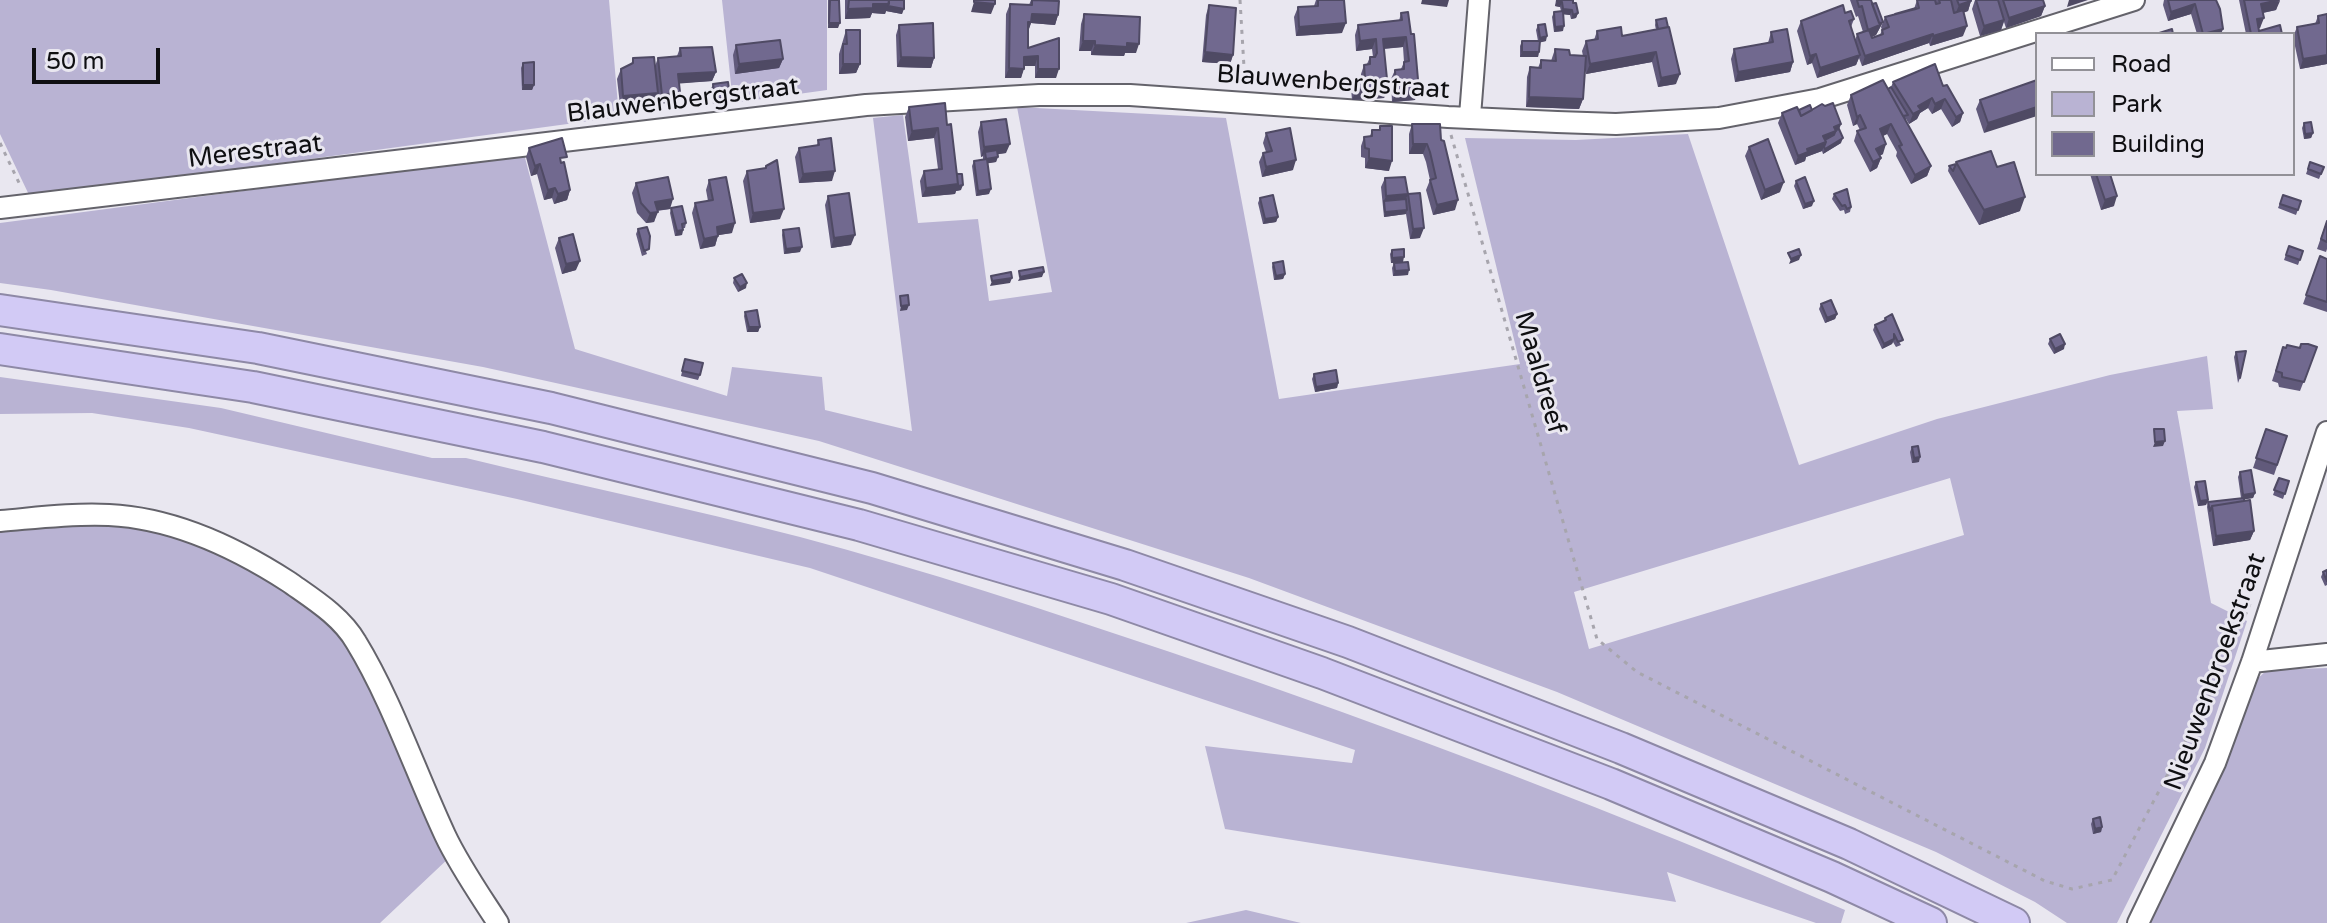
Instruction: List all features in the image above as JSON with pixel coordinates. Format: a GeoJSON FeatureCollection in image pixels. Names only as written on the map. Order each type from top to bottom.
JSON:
{"type":"FeatureCollection","features":[{"type":"Feature","properties":{"kind":"highway"},"geometry":{"type":"LineString","coordinates":[[0,310],[258,348],[551,408],[872,488],[1125,565],[1362,647],[1621,748],[1849,844],[2014,923]]}},
{"type":"Feature","properties":{"kind":"highway"},"geometry":{"type":"LineString","coordinates":[[0,349],[253,387],[543,447],[859,525],[1096,595],[1322,673],[1611,784],[1832,877],[1931,923]]}},
{"type":"Feature","properties":{"kind":"street"},"geometry":{"type":"LineString","coordinates":[[1470,116],[1479,0]]}},
{"type":"Feature","properties":{"kind":"street","name":"Blauwenbergstraat"},"geometry":{"type":"LineString","coordinates":[[515,148],[866,105],[944,98],[1039,95],[1130,95],[1448,117],[1616,124],[1732,116],[1820,99],[2134,0]]}},
{"type":"Feature","properties":{"kind":"street","name":"Merestraat"},"geometry":{"type":"LineString","coordinates":[[0,208],[515,148]]}},
{"type":"Feature","properties":{"kind":"street","name":"Nieuwenbroekstraat"},"geometry":{"type":"LineString","coordinates":[[2140,920],[2215,763],[2252,662],[2327,432]]}},
{"type":"Feature","properties":{"kind":"street"},"geometry":{"type":"LineString","coordinates":[[0,521],[100,515],[160,522],[248,557],[334,615],[351,635],[368,665],[446,838],[498,923]]}},
{"type":"Feature","properties":{"kind":"street"},"geometry":{"type":"LineString","coordinates":[[2252,662],[2327,654]]}},
{"type":"Feature","properties":{"kind":"path"},"geometry":{"type":"LineString","coordinates":[[1240,0],[1247,104]]}},
{"type":"Feature","properties":{"kind":"path","name":"Maaldreef"},"geometry":{"type":"LineString","coordinates":[[1448,117],[1457,162],[1597,639],[1637,672],[2045,881],[2072,889],[2112,880],[2216,683],[2247,608],[2265,584],[2279,580]]}},
{"type":"Feature","properties":{"kind":"path"},"geometry":{"type":"LineString","coordinates":[[0,143],[28,206]]}},
{"type":"Feature","properties":{"kind":"green space"},"geometry":{"type":"Polygon","coordinates":[[[0,0],[609,0],[619,117],[30,197],[0,134],[0,0]]]}},
{"type":"Feature","properties":{"kind":"green space"},"geometry":{"type":"Polygon","coordinates":[[[722,0],[827,0],[827,90],[733,103],[722,0]]]}},
{"type":"Feature","properties":{"kind":"green space"},"geometry":{"type":"Polygon","coordinates":[[[1017,107],[1226,118],[1279,399],[1520,364],[1465,138],[1576,140],[1688,134],[1799,465],[1937,419],[2110,375],[2207,356],[2213,409],[2177,411],[2211,603],[2247,621],[2205,748],[2117,923],[2067,923],[2035,902],[1936,852],[1557,692],[1249,578],[819,441],[483,367],[0,283],[0,223],[524,154],[575,349],[727,396],[732,367],[822,377],[825,410],[912,431],[873,118],[903,115],[918,223],[978,219],[989,301],[1052,292],[1017,107]],[[1950,478],[1574,592],[1589,649],[1964,535],[1950,478]]]}},
{"type":"Feature","properties":{"kind":"green space"},"geometry":{"type":"Polygon","coordinates":[[[0,377],[221,408],[432,458],[466,458],[758,526],[893,563],[1078,621],[1341,711],[1594,807],[1845,910],[1841,923],[1816,923],[1667,872],[1676,902],[1225,829],[1205,746],[1352,763],[1355,750],[810,568],[517,499],[189,428],[92,413],[0,414],[0,377]]]}},
{"type":"Feature","properties":{"kind":"green space"},"geometry":{"type":"Polygon","coordinates":[[[102,523],[134,525],[203,544],[269,577],[348,637],[451,856],[380,923],[0,923],[0,528],[102,523]]]}},
{"type":"Feature","properties":{"kind":"green space"},"geometry":{"type":"Polygon","coordinates":[[[2327,668],[2327,923],[2150,923],[2256,680],[2267,670],[2327,668]]]}},
{"type":"Feature","properties":{"kind":"green space"},"geometry":{"type":"Polygon","coordinates":[[[1246,910],[1301,923],[1186,923],[1246,910]]]}},
{"type":"Feature","properties":{"kind":"building"},"geometry":{"type":"Polygon","coordinates":[[[830,0],[839,0],[840,23],[829,23],[830,0]]]}},
{"type":"Feature","properties":{"kind":"building"},"geometry":{"type":"Polygon","coordinates":[[[849,0],[889,0],[889,4],[848,9],[849,0]]]}},
{"type":"Feature","properties":{"kind":"building"},"geometry":{"type":"Polygon","coordinates":[[[889,0],[904,0],[904,9],[888,6],[889,0]]]}},
{"type":"Feature","properties":{"kind":"building"},"geometry":{"type":"Polygon","coordinates":[[[995,0],[995,4],[974,2],[995,0]]]}},
{"type":"Feature","properties":{"kind":"building"},"geometry":{"type":"Polygon","coordinates":[[[1032,0],[1059,1],[1058,15],[1032,14],[1031,22],[1028,22],[1028,48],[1059,38],[1059,69],[1038,69],[1038,56],[1024,57],[1024,69],[1009,68],[1010,4],[1032,5],[1032,0]]]}},
{"type":"Feature","properties":{"kind":"building"},"geometry":{"type":"Polygon","coordinates":[[[1318,0],[1344,0],[1346,23],[1299,27],[1298,7],[1318,6],[1318,0]]]}},
{"type":"Feature","properties":{"kind":"building"},"geometry":{"type":"Polygon","coordinates":[[[1557,0],[1573,0],[1578,13],[1573,15],[1572,10],[1563,9],[1562,2],[1557,0]]]}},
{"type":"Feature","properties":{"kind":"building"},"geometry":{"type":"Polygon","coordinates":[[[1857,0],[1871,0],[1880,25],[1868,30],[1862,6],[1859,7],[1857,0]]]}},
{"type":"Feature","properties":{"kind":"building"},"geometry":{"type":"Polygon","coordinates":[[[1917,0],[1935,0],[1936,4],[1940,3],[1939,0],[1951,0],[1954,13],[1963,10],[1967,26],[1865,56],[1857,34],[1869,30],[1872,38],[1883,34],[1882,30],[1889,27],[1885,17],[1919,8],[1917,0]]]}},
{"type":"Feature","properties":{"kind":"building"},"geometry":{"type":"Polygon","coordinates":[[[1957,0],[1971,0],[1971,1],[1959,5],[1957,0]]]}},
{"type":"Feature","properties":{"kind":"building"},"geometry":{"type":"Polygon","coordinates":[[[1976,0],[1998,0],[2004,20],[1984,26],[1976,0]]]}},
{"type":"Feature","properties":{"kind":"building"},"geometry":{"type":"Polygon","coordinates":[[[2003,0],[2043,0],[2045,6],[2009,18],[2003,0]]]}},
{"type":"Feature","properties":{"kind":"building"},"geometry":{"type":"Polygon","coordinates":[[[2168,0],[2216,0],[2223,29],[2202,32],[2195,4],[2171,12],[2168,0]]]}},
{"type":"Feature","properties":{"kind":"building"},"geometry":{"type":"Polygon","coordinates":[[[2244,0],[2279,0],[2261,4],[2264,18],[2257,19],[2259,31],[2280,25],[2282,32],[2251,32],[2244,0]]]}},
{"type":"Feature","properties":{"kind":"building"},"geometry":{"type":"Polygon","coordinates":[[[1876,3],[1883,22],[1879,23],[1872,4],[1876,3]]]}},
{"type":"Feature","properties":{"kind":"building"},"geometry":{"type":"Polygon","coordinates":[[[1209,5],[1236,8],[1233,55],[1205,52],[1209,5]]]}},
{"type":"Feature","properties":{"kind":"building"},"geometry":{"type":"Polygon","coordinates":[[[1843,5],[1845,13],[1851,11],[1854,19],[1849,21],[1860,55],[1820,68],[1816,54],[1810,56],[1801,21],[1843,5]]]}},
{"type":"Feature","properties":{"kind":"building"},"geometry":{"type":"Polygon","coordinates":[[[1563,11],[1564,26],[1555,27],[1554,12],[1563,11]]]}},
{"type":"Feature","properties":{"kind":"building"},"geometry":{"type":"Polygon","coordinates":[[[1408,12],[1411,34],[1414,34],[1419,91],[1396,92],[1395,70],[1404,69],[1404,62],[1409,61],[1406,37],[1383,39],[1388,89],[1356,90],[1354,78],[1365,78],[1364,65],[1370,64],[1370,57],[1375,57],[1377,53],[1376,39],[1360,41],[1358,25],[1402,20],[1401,13],[1408,12]]]}},
{"type":"Feature","properties":{"kind":"building"},"geometry":{"type":"Polygon","coordinates":[[[1084,14],[1140,17],[1139,44],[1127,43],[1127,47],[1083,41],[1084,14]]]}},
{"type":"Feature","properties":{"kind":"building"},"geometry":{"type":"Polygon","coordinates":[[[2327,14],[2327,55],[2303,59],[2297,27],[2319,23],[2318,16],[2327,14]]]}},
{"type":"Feature","properties":{"kind":"building"},"geometry":{"type":"Polygon","coordinates":[[[1666,18],[1668,27],[1658,29],[1656,20],[1666,18]]]}},
{"type":"Feature","properties":{"kind":"building"},"geometry":{"type":"Polygon","coordinates":[[[933,23],[934,58],[901,57],[899,25],[933,23]]]}},
{"type":"Feature","properties":{"kind":"building"},"geometry":{"type":"Polygon","coordinates":[[[1545,24],[1547,36],[1540,38],[1538,25],[1545,24]]]}},
{"type":"Feature","properties":{"kind":"building"},"geometry":{"type":"Polygon","coordinates":[[[1621,27],[1622,36],[1669,27],[1680,74],[1661,78],[1656,52],[1590,64],[1586,41],[1598,39],[1597,31],[1621,27]]]}},
{"type":"Feature","properties":{"kind":"building"},"geometry":{"type":"Polygon","coordinates":[[[1787,29],[1793,62],[1738,72],[1734,49],[1773,42],[1771,32],[1787,29]]]}},
{"type":"Feature","properties":{"kind":"building"},"geometry":{"type":"Polygon","coordinates":[[[846,30],[860,30],[860,64],[843,64],[846,30]]]}},
{"type":"Feature","properties":{"kind":"building"},"geometry":{"type":"Polygon","coordinates":[[[780,40],[783,59],[739,64],[736,45],[780,40]]]}},
{"type":"Feature","properties":{"kind":"building"},"geometry":{"type":"Polygon","coordinates":[[[1522,41],[1540,41],[1539,52],[1522,52],[1522,41]]]}},
{"type":"Feature","properties":{"kind":"building"},"geometry":{"type":"Polygon","coordinates":[[[712,47],[716,72],[678,74],[680,92],[662,95],[658,58],[681,56],[680,48],[712,47]]]}},
{"type":"Feature","properties":{"kind":"building"},"geometry":{"type":"Polygon","coordinates":[[[1555,49],[1569,50],[1570,55],[1586,56],[1583,99],[1529,97],[1530,67],[1541,68],[1541,60],[1556,61],[1555,49]]]}},
{"type":"Feature","properties":{"kind":"building"},"geometry":{"type":"Polygon","coordinates":[[[654,57],[658,93],[623,96],[621,69],[633,63],[633,58],[654,57]]]}},
{"type":"Feature","properties":{"kind":"building"},"geometry":{"type":"Polygon","coordinates":[[[534,62],[534,85],[523,85],[523,63],[534,62]]]}},
{"type":"Feature","properties":{"kind":"building"},"geometry":{"type":"Polygon","coordinates":[[[1935,64],[1943,86],[1947,85],[1963,113],[1956,117],[1945,99],[1935,104],[1932,98],[1918,106],[1921,110],[1913,114],[1893,82],[1935,64]]]}},
{"type":"Feature","properties":{"kind":"building"},"geometry":{"type":"Polygon","coordinates":[[[1883,80],[1931,166],[1915,175],[1891,124],[1880,129],[1886,144],[1876,149],[1881,158],[1873,162],[1857,131],[1866,128],[1860,115],[1857,117],[1851,95],[1883,80]]]}},
{"type":"Feature","properties":{"kind":"building"},"geometry":{"type":"Polygon","coordinates":[[[2035,81],[2035,108],[1988,123],[1980,100],[2035,81]]]}},
{"type":"Feature","properties":{"kind":"building"},"geometry":{"type":"Polygon","coordinates":[[[728,82],[730,97],[715,99],[713,84],[728,82]]]}},
{"type":"Feature","properties":{"kind":"building"},"geometry":{"type":"Polygon","coordinates":[[[1891,87],[1908,115],[1903,116],[1888,89],[1891,87]]]}},
{"type":"Feature","properties":{"kind":"building"},"geometry":{"type":"Polygon","coordinates":[[[945,103],[947,125],[951,124],[958,184],[926,188],[924,171],[942,169],[938,128],[912,131],[909,107],[945,103]]]}},
{"type":"Feature","properties":{"kind":"building"},"geometry":{"type":"Polygon","coordinates":[[[1833,103],[1841,124],[1834,127],[1836,131],[1823,136],[1826,142],[1798,156],[1782,113],[1797,107],[1801,116],[1822,104],[1833,103]]]}},
{"type":"Feature","properties":{"kind":"building"},"geometry":{"type":"Polygon","coordinates":[[[1810,105],[1812,110],[1801,116],[1799,110],[1810,105]]]}},
{"type":"Feature","properties":{"kind":"building"},"geometry":{"type":"Polygon","coordinates":[[[1006,119],[1010,144],[984,147],[981,122],[1006,119]]]}},
{"type":"Feature","properties":{"kind":"building"},"geometry":{"type":"Polygon","coordinates":[[[2311,122],[2313,133],[2305,134],[2304,123],[2311,122]]]}},
{"type":"Feature","properties":{"kind":"building"},"geometry":{"type":"Polygon","coordinates":[[[1412,124],[1440,124],[1441,140],[1444,141],[1458,200],[1437,205],[1430,180],[1436,178],[1430,152],[1427,144],[1413,144],[1412,124]]]}},
{"type":"Feature","properties":{"kind":"building"},"geometry":{"type":"Polygon","coordinates":[[[1380,126],[1392,126],[1392,161],[1369,158],[1369,149],[1365,148],[1364,137],[1372,136],[1372,130],[1380,130],[1380,126]]]}},
{"type":"Feature","properties":{"kind":"building"},"geometry":{"type":"Polygon","coordinates":[[[1290,128],[1296,160],[1266,167],[1263,153],[1272,151],[1266,133],[1290,128]]]}},
{"type":"Feature","properties":{"kind":"building"},"geometry":{"type":"Polygon","coordinates":[[[1839,129],[1843,138],[1825,149],[1825,140],[1839,129]]]}},
{"type":"Feature","properties":{"kind":"building"},"geometry":{"type":"Polygon","coordinates":[[[562,138],[567,157],[560,158],[561,163],[564,162],[570,190],[558,194],[555,188],[548,190],[540,164],[535,166],[529,148],[562,138]]]}},
{"type":"Feature","properties":{"kind":"building"},"geometry":{"type":"Polygon","coordinates":[[[831,138],[835,171],[803,174],[799,148],[819,145],[818,140],[831,138]]]}},
{"type":"Feature","properties":{"kind":"building"},"geometry":{"type":"Polygon","coordinates":[[[1768,139],[1784,182],[1765,190],[1749,147],[1768,139]]]}},
{"type":"Feature","properties":{"kind":"building"},"geometry":{"type":"Polygon","coordinates":[[[997,150],[998,157],[986,159],[985,152],[997,150]]]}},
{"type":"Feature","properties":{"kind":"building"},"geometry":{"type":"Polygon","coordinates":[[[1991,151],[1997,167],[2014,162],[2025,197],[1984,210],[1956,162],[1991,151]]]}},
{"type":"Feature","properties":{"kind":"building"},"geometry":{"type":"Polygon","coordinates":[[[987,159],[991,189],[978,191],[974,161],[987,159]]]}},
{"type":"Feature","properties":{"kind":"building"},"geometry":{"type":"Polygon","coordinates":[[[777,160],[784,209],[753,213],[747,171],[766,168],[777,160]]]}},
{"type":"Feature","properties":{"kind":"building"},"geometry":{"type":"Polygon","coordinates":[[[2310,162],[2324,167],[2321,174],[2308,169],[2310,162]]]}},
{"type":"Feature","properties":{"kind":"building"},"geometry":{"type":"Polygon","coordinates":[[[957,174],[962,174],[963,185],[958,186],[957,174]]]}},
{"type":"Feature","properties":{"kind":"building"},"geometry":{"type":"Polygon","coordinates":[[[2097,176],[2111,176],[2117,196],[2105,200],[2097,176]]]}},
{"type":"Feature","properties":{"kind":"building"},"geometry":{"type":"Polygon","coordinates":[[[668,177],[673,199],[655,202],[658,212],[650,213],[641,203],[636,183],[668,177]]]}},
{"type":"Feature","properties":{"kind":"building"},"geometry":{"type":"Polygon","coordinates":[[[726,177],[735,223],[717,227],[718,236],[704,239],[695,203],[713,200],[709,180],[726,177]]]}},
{"type":"Feature","properties":{"kind":"building"},"geometry":{"type":"Polygon","coordinates":[[[1405,177],[1408,194],[1386,196],[1385,178],[1405,177]]]}},
{"type":"Feature","properties":{"kind":"building"},"geometry":{"type":"Polygon","coordinates":[[[1805,177],[1814,201],[1805,204],[1796,181],[1805,177]]]}},
{"type":"Feature","properties":{"kind":"building"},"geometry":{"type":"Polygon","coordinates":[[[1847,189],[1851,207],[1847,209],[1834,194],[1847,189]]]}},
{"type":"Feature","properties":{"kind":"building"},"geometry":{"type":"Polygon","coordinates":[[[849,193],[855,235],[834,238],[828,196],[849,193]]]}},
{"type":"Feature","properties":{"kind":"building"},"geometry":{"type":"Polygon","coordinates":[[[1420,193],[1424,228],[1413,229],[1408,194],[1420,193]]]}},
{"type":"Feature","properties":{"kind":"building"},"geometry":{"type":"Polygon","coordinates":[[[1273,195],[1278,217],[1265,219],[1260,198],[1273,195]]]}},
{"type":"Feature","properties":{"kind":"building"},"geometry":{"type":"Polygon","coordinates":[[[2283,195],[2301,201],[2298,210],[2280,204],[2283,195]]]}},
{"type":"Feature","properties":{"kind":"building"},"geometry":{"type":"Polygon","coordinates":[[[1406,199],[1407,210],[1385,212],[1384,201],[1406,199]]]}},
{"type":"Feature","properties":{"kind":"building"},"geometry":{"type":"Polygon","coordinates":[[[682,206],[686,223],[682,224],[683,230],[677,231],[671,208],[682,206]]]}},
{"type":"Feature","properties":{"kind":"building"},"geometry":{"type":"Polygon","coordinates":[[[2327,221],[2327,242],[2321,239],[2327,221]]]}},
{"type":"Feature","properties":{"kind":"building"},"geometry":{"type":"Polygon","coordinates":[[[647,227],[649,249],[644,251],[638,229],[647,227]]]}},
{"type":"Feature","properties":{"kind":"building"},"geometry":{"type":"Polygon","coordinates":[[[799,228],[802,247],[786,249],[783,230],[799,228]]]}},
{"type":"Feature","properties":{"kind":"building"},"geometry":{"type":"Polygon","coordinates":[[[573,234],[580,261],[566,264],[559,238],[573,234]]]}},
{"type":"Feature","properties":{"kind":"building"},"geometry":{"type":"Polygon","coordinates":[[[2289,246],[2303,251],[2300,260],[2286,255],[2289,246]]]}},
{"type":"Feature","properties":{"kind":"building"},"geometry":{"type":"Polygon","coordinates":[[[1404,249],[1404,257],[1392,258],[1392,250],[1404,249]]]}},
{"type":"Feature","properties":{"kind":"building"},"geometry":{"type":"Polygon","coordinates":[[[1799,249],[1801,255],[1791,259],[1788,253],[1799,249]]]}},
{"type":"Feature","properties":{"kind":"building"},"geometry":{"type":"Polygon","coordinates":[[[2320,256],[2327,259],[2327,302],[2306,295],[2320,256]]]}},
{"type":"Feature","properties":{"kind":"building"},"geometry":{"type":"Polygon","coordinates":[[[1283,261],[1285,274],[1276,276],[1273,263],[1283,261]]]}},
{"type":"Feature","properties":{"kind":"building"},"geometry":{"type":"Polygon","coordinates":[[[1408,262],[1409,270],[1395,271],[1394,263],[1408,262]]]}},
{"type":"Feature","properties":{"kind":"building"},"geometry":{"type":"Polygon","coordinates":[[[1043,267],[1044,272],[1020,277],[1019,271],[1043,267]]]}},
{"type":"Feature","properties":{"kind":"building"},"geometry":{"type":"Polygon","coordinates":[[[1011,272],[1012,278],[992,281],[991,276],[1011,272]]]}},
{"type":"Feature","properties":{"kind":"building"},"geometry":{"type":"Polygon","coordinates":[[[742,274],[747,283],[740,287],[734,278],[742,274]]]}},
{"type":"Feature","properties":{"kind":"building"},"geometry":{"type":"Polygon","coordinates":[[[908,295],[909,305],[901,306],[900,296],[908,295]]]}},
{"type":"Feature","properties":{"kind":"building"},"geometry":{"type":"Polygon","coordinates":[[[1831,300],[1837,314],[1827,318],[1821,304],[1831,300]]]}},
{"type":"Feature","properties":{"kind":"building"},"geometry":{"type":"Polygon","coordinates":[[[757,310],[760,327],[749,327],[745,312],[757,310]]]}},
{"type":"Feature","properties":{"kind":"building"},"geometry":{"type":"Polygon","coordinates":[[[1892,314],[1903,340],[1898,342],[1894,334],[1894,339],[1884,344],[1875,325],[1892,314]]]}},
{"type":"Feature","properties":{"kind":"building"},"geometry":{"type":"Polygon","coordinates":[[[2060,334],[2065,344],[2055,349],[2050,339],[2060,334]]]}},
{"type":"Feature","properties":{"kind":"building"},"geometry":{"type":"Polygon","coordinates":[[[2301,344],[2317,347],[2304,382],[2282,377],[2282,373],[2276,371],[2283,347],[2300,348],[2301,344]]]}},
{"type":"Feature","properties":{"kind":"building"},"geometry":{"type":"Polygon","coordinates":[[[2246,351],[2240,378],[2236,352],[2246,351]]]}},
{"type":"Feature","properties":{"kind":"building"},"geometry":{"type":"Polygon","coordinates":[[[685,359],[703,363],[700,375],[682,371],[685,359]]]}},
{"type":"Feature","properties":{"kind":"building"},"geometry":{"type":"Polygon","coordinates":[[[1336,370],[1338,383],[1316,387],[1314,374],[1336,370]]]}},
{"type":"Feature","properties":{"kind":"building"},"geometry":{"type":"Polygon","coordinates":[[[2154,429],[2164,429],[2165,441],[2155,442],[2154,429]]]}},
{"type":"Feature","properties":{"kind":"building"},"geometry":{"type":"Polygon","coordinates":[[[2266,429],[2287,436],[2277,465],[2256,458],[2266,429]]]}},
{"type":"Feature","properties":{"kind":"building"},"geometry":{"type":"Polygon","coordinates":[[[1918,446],[1920,457],[1914,458],[1912,447],[1918,446]]]}},
{"type":"Feature","properties":{"kind":"building"},"geometry":{"type":"Polygon","coordinates":[[[2251,470],[2255,493],[2243,495],[2240,472],[2251,470]]]}},
{"type":"Feature","properties":{"kind":"building"},"geometry":{"type":"Polygon","coordinates":[[[2279,478],[2289,481],[2285,494],[2274,490],[2279,478]]]}},
{"type":"Feature","properties":{"kind":"building"},"geometry":{"type":"Polygon","coordinates":[[[2205,481],[2208,500],[2200,501],[2196,482],[2205,481]]]}},
{"type":"Feature","properties":{"kind":"building"},"geometry":{"type":"Polygon","coordinates":[[[2244,498],[2244,501],[2212,506],[2210,511],[2208,502],[2244,498]]]}},
{"type":"Feature","properties":{"kind":"building"},"geometry":{"type":"Polygon","coordinates":[[[2250,500],[2254,531],[2216,536],[2212,506],[2250,500]]]}},
{"type":"Feature","properties":{"kind":"building"},"geometry":{"type":"Polygon","coordinates":[[[2100,817],[2102,827],[2095,829],[2093,819],[2100,817]]]}}]}
